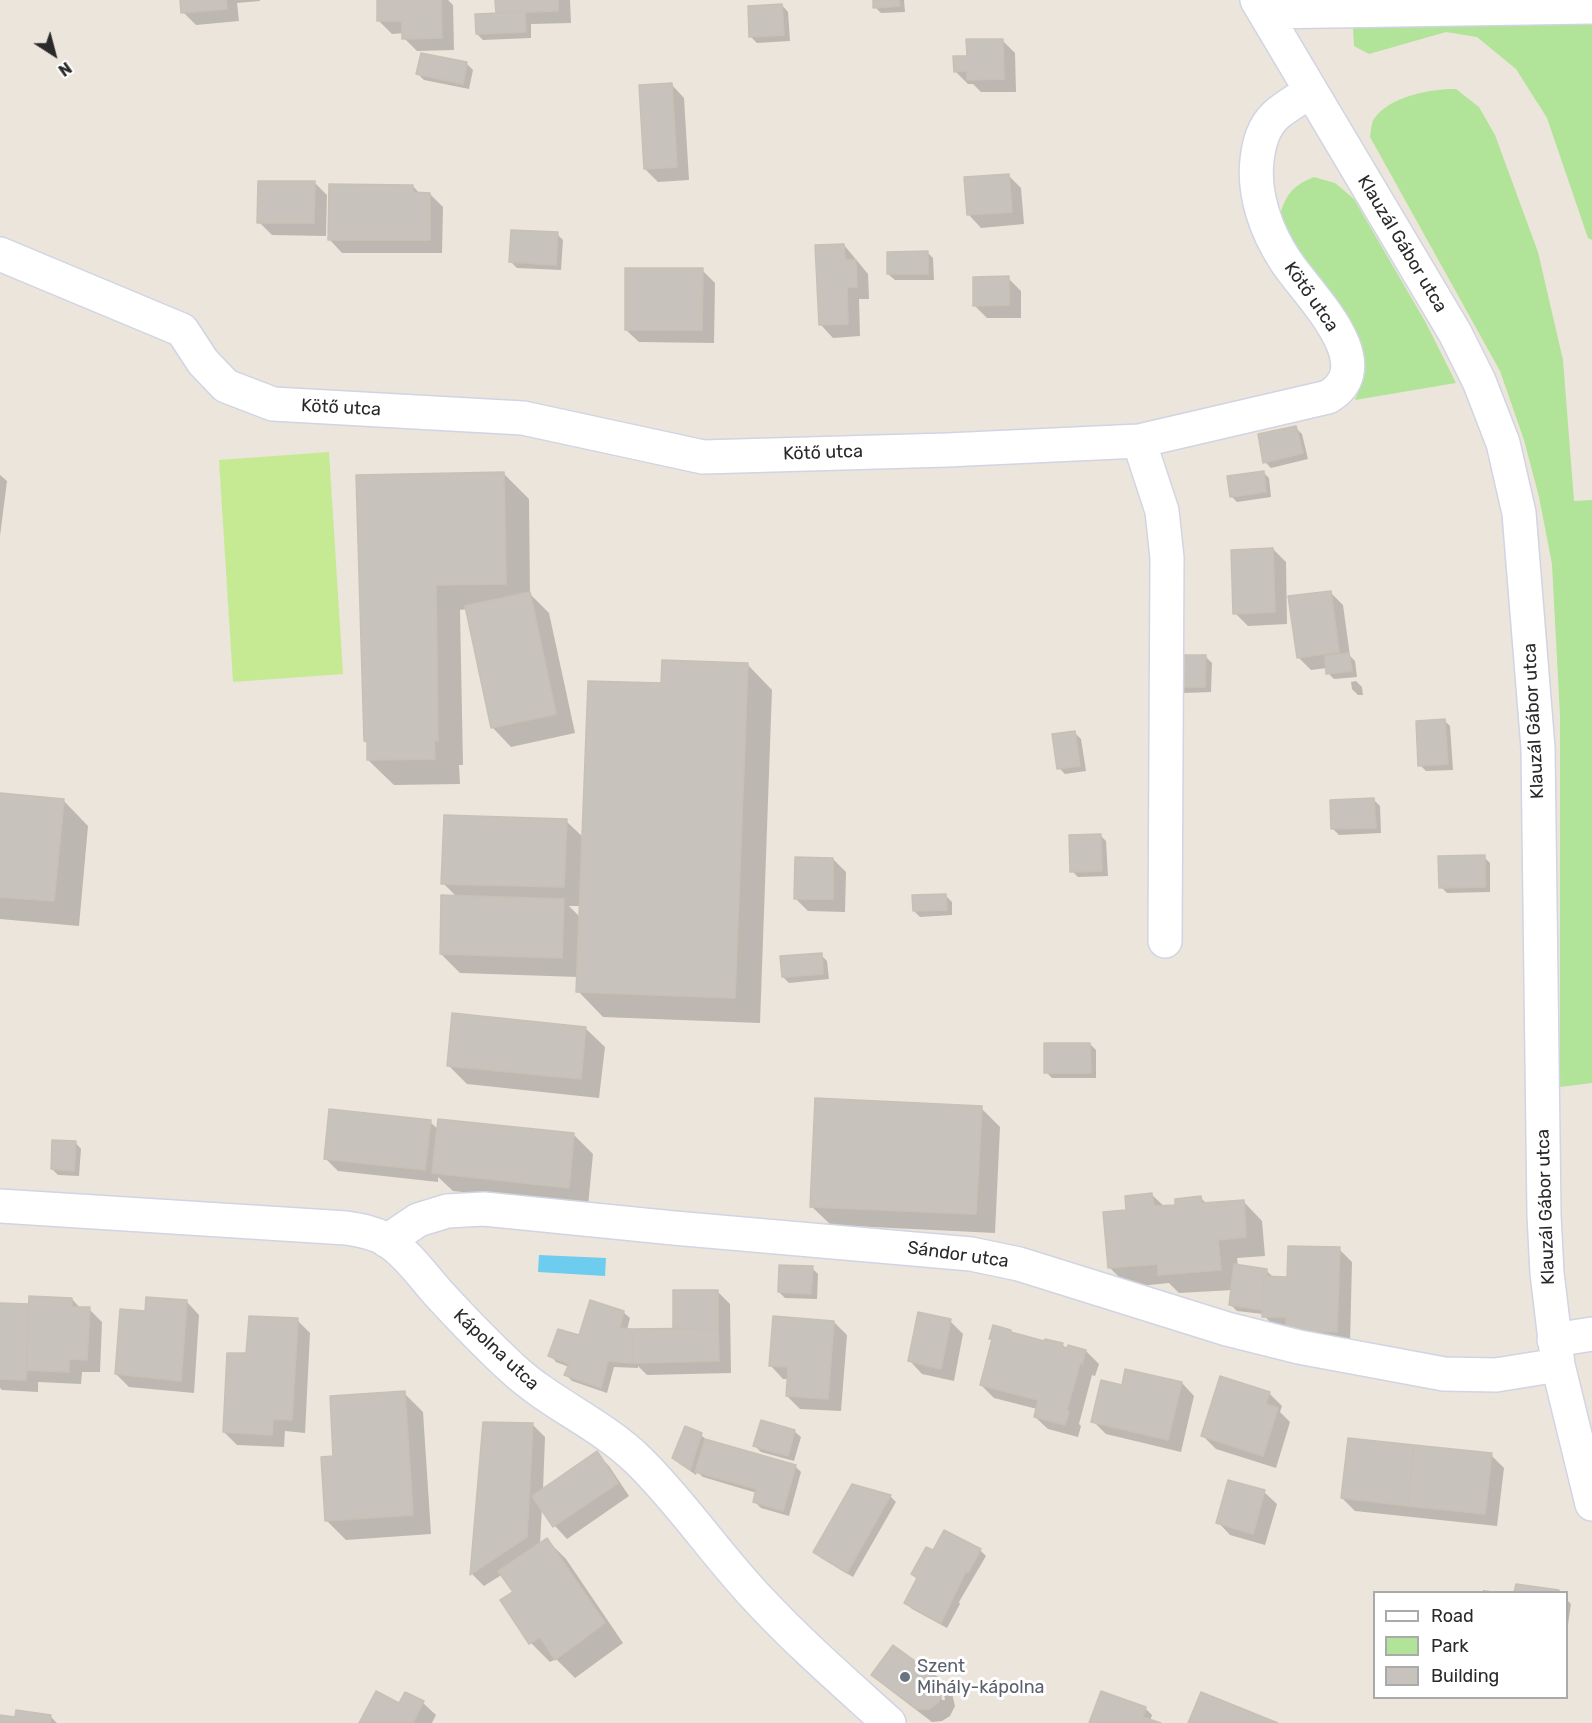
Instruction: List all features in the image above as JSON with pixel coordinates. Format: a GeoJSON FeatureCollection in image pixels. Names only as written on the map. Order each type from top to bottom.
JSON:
{"type":"FeatureCollection","features":[{"type":"Feature","properties":{"kind":"street"},"geometry":{"type":"LineString","coordinates":[[1260,6],[1592,7]]}},
{"type":"Feature","properties":{"kind":"street","name":"Klauzál Gábor utca"},"geometry":{"type":"LineString","coordinates":[[1260,6],[1455,333],[1479,381],[1503,443],[1519,513],[1538,748],[1544,1215],[1556,1352],[1592,1504]]}},
{"type":"Feature","properties":{"kind":"street","name":"Kötő utca"},"geometry":{"type":"LineString","coordinates":[[0,254],[182,330],[203,362],[226,386],[273,404],[523,418],[703,457],[1139,441],[1328,397],[1339,391],[1347,381],[1349,370],[1344,347],[1319,304],[1285,260],[1270,233],[1259,202],[1255,172],[1259,141],[1275,116],[1310,92]]}},
{"type":"Feature","properties":{"kind":"street"},"geometry":{"type":"LineString","coordinates":[[1139,441],[1162,510],[1167,558],[1166,941]]}},
{"type":"Feature","properties":{"kind":"street","name":"Kápolna utca"},"geometry":{"type":"LineString","coordinates":[[0,1206],[346,1228],[369,1232],[387,1240],[515,1371],[543,1394],[613,1440],[637,1459],[760,1601],[813,1654],[889,1723]]}},
{"type":"Feature","properties":{"kind":"street","name":"Sándor utca"},"geometry":{"type":"LineString","coordinates":[[387,1240],[418,1220],[447,1211],[484,1209],[971,1254],[1019,1263],[1227,1329],[1299,1347],[1444,1374],[1496,1375],[1556,1352],[1592,1334]]}},
{"type":"Feature","properties":{"kind":"green space"},"geometry":{"type":"Polygon","coordinates":[[[1365,20],[1592,21],[1592,240],[1588,238],[1547,118],[1516,69],[1477,37],[1446,32],[1369,54],[1354,46],[1353,28],[1365,20]]]}},
{"type":"Feature","properties":{"kind":"green space"},"geometry":{"type":"Polygon","coordinates":[[[1456,89],[1479,107],[1495,135],[1538,252],[1563,360],[1574,501],[1592,500],[1592,1083],[1560,1087],[1560,716],[1552,564],[1539,497],[1524,440],[1500,371],[1370,137],[1374,119],[1381,111],[1400,99],[1434,90],[1456,89]]]}},
{"type":"Feature","properties":{"kind":"green space"},"geometry":{"type":"Polygon","coordinates":[[[1314,177],[1335,183],[1354,199],[1426,323],[1456,383],[1355,400],[1363,380],[1360,355],[1278,224],[1285,200],[1293,189],[1314,177]]]}},
{"type":"Feature","properties":{"kind":"green space"},"geometry":{"type":"Polygon","coordinates":[[[329,452],[343,674],[233,682],[219,460],[329,452]]]}},
{"type":"Feature","properties":{"kind":"water"},"geometry":{"type":"Polygon","coordinates":[[[539,1255],[606,1258],[605,1276],[538,1272],[539,1255]]]}},
{"type":"Feature","properties":{"kind":"building"},"geometry":{"type":"Polygon","coordinates":[[[180,0],[226,0],[227,9],[181,13],[180,0]]]}},
{"type":"Feature","properties":{"kind":"building"},"geometry":{"type":"Polygon","coordinates":[[[377,0],[441,0],[442,38],[402,39],[402,21],[377,21],[377,0]]]}},
{"type":"Feature","properties":{"kind":"building"},"geometry":{"type":"Polygon","coordinates":[[[495,0],[558,0],[558,11],[496,13],[495,0]]]}},
{"type":"Feature","properties":{"kind":"building"},"geometry":{"type":"Polygon","coordinates":[[[873,0],[899,0],[900,6],[873,8],[873,0]]]}},
{"type":"Feature","properties":{"kind":"building"},"geometry":{"type":"Polygon","coordinates":[[[782,4],[784,35],[749,37],[748,6],[782,4]]]}},
{"type":"Feature","properties":{"kind":"building"},"geometry":{"type":"Polygon","coordinates":[[[525,12],[526,32],[476,34],[475,14],[525,12]]]}},
{"type":"Feature","properties":{"kind":"building"},"geometry":{"type":"Polygon","coordinates":[[[966,39],[1003,39],[1004,79],[967,80],[967,71],[954,72],[953,56],[967,56],[966,39]]]}},
{"type":"Feature","properties":{"kind":"building"},"geometry":{"type":"Polygon","coordinates":[[[421,53],[467,62],[463,84],[416,74],[421,53]]]}},
{"type":"Feature","properties":{"kind":"building"},"geometry":{"type":"Polygon","coordinates":[[[672,83],[677,167],[644,169],[639,85],[672,83]]]}},
{"type":"Feature","properties":{"kind":"building"},"geometry":{"type":"Polygon","coordinates":[[[1009,174],[1012,212],[967,215],[964,177],[1009,174]]]}},
{"type":"Feature","properties":{"kind":"building"},"geometry":{"type":"Polygon","coordinates":[[[258,181],[315,181],[314,223],[257,223],[258,181]]]}},
{"type":"Feature","properties":{"kind":"building"},"geometry":{"type":"Polygon","coordinates":[[[329,184],[413,185],[413,192],[430,193],[430,240],[328,240],[329,184]]]}},
{"type":"Feature","properties":{"kind":"building"},"geometry":{"type":"Polygon","coordinates":[[[511,230],[558,232],[556,265],[509,262],[511,230]]]}},
{"type":"Feature","properties":{"kind":"building"},"geometry":{"type":"Polygon","coordinates":[[[844,244],[845,260],[856,260],[857,287],[847,287],[848,324],[819,325],[815,245],[844,244]]]}},
{"type":"Feature","properties":{"kind":"building"},"geometry":{"type":"Polygon","coordinates":[[[928,251],[928,274],[887,274],[887,252],[928,251]]]}},
{"type":"Feature","properties":{"kind":"building"},"geometry":{"type":"Polygon","coordinates":[[[625,268],[703,268],[702,330],[625,330],[625,268]]]}},
{"type":"Feature","properties":{"kind":"building"},"geometry":{"type":"Polygon","coordinates":[[[1009,276],[1009,305],[973,306],[973,277],[1009,276]]]}},
{"type":"Feature","properties":{"kind":"building"},"geometry":{"type":"Polygon","coordinates":[[[1296,426],[1303,453],[1263,463],[1258,434],[1296,426]]]}},
{"type":"Feature","properties":{"kind":"building"},"geometry":{"type":"Polygon","coordinates":[[[1264,471],[1266,492],[1230,497],[1227,476],[1264,471]]]}},
{"type":"Feature","properties":{"kind":"building"},"geometry":{"type":"Polygon","coordinates":[[[504,472],[506,584],[436,585],[438,741],[434,740],[435,759],[367,760],[367,742],[364,741],[356,475],[504,472]]]}},
{"type":"Feature","properties":{"kind":"building"},"geometry":{"type":"Polygon","coordinates":[[[1273,548],[1275,612],[1233,614],[1231,550],[1273,548]]]}},
{"type":"Feature","properties":{"kind":"building"},"geometry":{"type":"Polygon","coordinates":[[[1331,591],[1339,652],[1297,658],[1288,596],[1331,591]]]}},
{"type":"Feature","properties":{"kind":"building"},"geometry":{"type":"Polygon","coordinates":[[[530,592],[556,714],[491,728],[465,606],[530,592]]]}},
{"type":"Feature","properties":{"kind":"building"},"geometry":{"type":"Polygon","coordinates":[[[1349,653],[1352,671],[1326,674],[1325,656],[1349,653]]]}},
{"type":"Feature","properties":{"kind":"building"},"geometry":{"type":"Polygon","coordinates":[[[1176,655],[1206,655],[1205,687],[1176,687],[1176,655]]]}},
{"type":"Feature","properties":{"kind":"building"},"geometry":{"type":"Polygon","coordinates":[[[662,660],[748,663],[735,998],[576,992],[588,681],[661,683],[662,660]]]}},
{"type":"Feature","properties":{"kind":"building"},"geometry":{"type":"Polygon","coordinates":[[[1445,719],[1448,764],[1418,766],[1416,721],[1445,719]]]}},
{"type":"Feature","properties":{"kind":"building"},"geometry":{"type":"Polygon","coordinates":[[[1075,731],[1080,766],[1057,769],[1052,734],[1075,731]]]}},
{"type":"Feature","properties":{"kind":"building"},"geometry":{"type":"Polygon","coordinates":[[[0,793],[64,799],[54,901],[0,897],[0,793]]]}},
{"type":"Feature","properties":{"kind":"building"},"geometry":{"type":"Polygon","coordinates":[[[1374,798],[1376,828],[1331,829],[1330,800],[1374,798]]]}},
{"type":"Feature","properties":{"kind":"building"},"geometry":{"type":"Polygon","coordinates":[[[444,815],[567,819],[564,887],[441,884],[444,815]]]}},
{"type":"Feature","properties":{"kind":"building"},"geometry":{"type":"Polygon","coordinates":[[[1101,834],[1102,871],[1070,872],[1069,835],[1101,834]]]}},
{"type":"Feature","properties":{"kind":"building"},"geometry":{"type":"Polygon","coordinates":[[[1485,855],[1485,887],[1439,888],[1438,856],[1485,855]]]}},
{"type":"Feature","properties":{"kind":"building"},"geometry":{"type":"Polygon","coordinates":[[[795,857],[833,858],[833,899],[794,899],[795,857]]]}},
{"type":"Feature","properties":{"kind":"building"},"geometry":{"type":"Polygon","coordinates":[[[946,894],[947,910],[913,911],[912,895],[946,894]]]}},
{"type":"Feature","properties":{"kind":"building"},"geometry":{"type":"Polygon","coordinates":[[[441,895],[564,899],[562,958],[440,954],[441,895]]]}},
{"type":"Feature","properties":{"kind":"building"},"geometry":{"type":"Polygon","coordinates":[[[822,953],[823,974],[782,977],[780,956],[822,953]]]}},
{"type":"Feature","properties":{"kind":"building"},"geometry":{"type":"Polygon","coordinates":[[[452,1013],[586,1027],[581,1079],[447,1066],[452,1013]]]}},
{"type":"Feature","properties":{"kind":"building"},"geometry":{"type":"Polygon","coordinates":[[[1044,1043],[1090,1043],[1091,1073],[1044,1073],[1044,1043]]]}},
{"type":"Feature","properties":{"kind":"building"},"geometry":{"type":"Polygon","coordinates":[[[815,1098],[982,1106],[976,1214],[810,1207],[815,1098]]]}},
{"type":"Feature","properties":{"kind":"building"},"geometry":{"type":"Polygon","coordinates":[[[329,1109],[431,1120],[425,1170],[324,1159],[329,1109]]]}},
{"type":"Feature","properties":{"kind":"building"},"geometry":{"type":"Polygon","coordinates":[[[438,1119],[574,1133],[569,1188],[432,1173],[438,1119]]]}},
{"type":"Feature","properties":{"kind":"building"},"geometry":{"type":"Polygon","coordinates":[[[52,1140],[76,1141],[74,1171],[51,1169],[52,1140]]]}},
{"type":"Feature","properties":{"kind":"building"},"geometry":{"type":"Polygon","coordinates":[[[1152,1193],[1154,1206],[1175,1205],[1175,1199],[1201,1196],[1202,1203],[1244,1200],[1246,1237],[1218,1240],[1221,1270],[1158,1275],[1158,1264],[1108,1268],[1103,1212],[1126,1210],[1125,1196],[1152,1193]]]}},
{"type":"Feature","properties":{"kind":"building"},"geometry":{"type":"Polygon","coordinates":[[[1288,1246],[1340,1247],[1337,1332],[1286,1331],[1286,1317],[1262,1317],[1263,1276],[1287,1277],[1288,1246]]]}},
{"type":"Feature","properties":{"kind":"building"},"geometry":{"type":"Polygon","coordinates":[[[1234,1264],[1267,1269],[1267,1277],[1263,1276],[1262,1310],[1229,1305],[1234,1264]]]}},
{"type":"Feature","properties":{"kind":"building"},"geometry":{"type":"Polygon","coordinates":[[[779,1265],[813,1266],[811,1294],[778,1292],[779,1265]]]}},
{"type":"Feature","properties":{"kind":"building"},"geometry":{"type":"Polygon","coordinates":[[[673,1290],[718,1290],[718,1328],[673,1329],[673,1290]]]}},
{"type":"Feature","properties":{"kind":"building"},"geometry":{"type":"Polygon","coordinates":[[[29,1296],[72,1298],[72,1307],[90,1307],[87,1360],[69,1359],[69,1372],[26,1370],[29,1296]]]}},
{"type":"Feature","properties":{"kind":"building"},"geometry":{"type":"Polygon","coordinates":[[[146,1297],[187,1300],[181,1381],[115,1374],[120,1309],[145,1311],[146,1297]]]}},
{"type":"Feature","properties":{"kind":"building"},"geometry":{"type":"Polygon","coordinates":[[[590,1300],[624,1311],[620,1328],[632,1329],[633,1363],[608,1361],[601,1388],[564,1375],[569,1364],[548,1356],[558,1329],[579,1335],[590,1300]]]}},
{"type":"Feature","properties":{"kind":"building"},"geometry":{"type":"Polygon","coordinates":[[[0,1303],[29,1304],[26,1380],[0,1379],[0,1303]]]}},
{"type":"Feature","properties":{"kind":"building"},"geometry":{"type":"Polygon","coordinates":[[[918,1312],[951,1319],[941,1369],[908,1361],[918,1312]]]}},
{"type":"Feature","properties":{"kind":"building"},"geometry":{"type":"Polygon","coordinates":[[[249,1316],[298,1318],[292,1420],[273,1419],[272,1435],[223,1432],[227,1353],[246,1353],[249,1316]]]}},
{"type":"Feature","properties":{"kind":"building"},"geometry":{"type":"Polygon","coordinates":[[[773,1316],[834,1321],[828,1399],[786,1396],[788,1367],[769,1366],[773,1316]]]}},
{"type":"Feature","properties":{"kind":"building"},"geometry":{"type":"Polygon","coordinates":[[[993,1325],[1044,1341],[1045,1339],[1063,1343],[1062,1347],[1067,1348],[1068,1345],[1086,1350],[1082,1364],[1080,1363],[1065,1425],[1034,1417],[1038,1400],[980,1385],[992,1339],[989,1339],[993,1325]]]}},
{"type":"Feature","properties":{"kind":"building"},"geometry":{"type":"Polygon","coordinates":[[[718,1328],[719,1361],[633,1363],[632,1329],[718,1328]]]}},
{"type":"Feature","properties":{"kind":"building"},"geometry":{"type":"Polygon","coordinates":[[[1125,1369],[1182,1382],[1168,1440],[1091,1422],[1101,1380],[1122,1385],[1125,1369]]]}},
{"type":"Feature","properties":{"kind":"building"},"geometry":{"type":"Polygon","coordinates":[[[1220,1376],[1270,1392],[1266,1404],[1278,1408],[1263,1456],[1201,1436],[1220,1376]]]}},
{"type":"Feature","properties":{"kind":"building"},"geometry":{"type":"Polygon","coordinates":[[[405,1391],[413,1515],[325,1521],[321,1457],[333,1456],[330,1396],[405,1391]]]}},
{"type":"Feature","properties":{"kind":"building"},"geometry":{"type":"Polygon","coordinates":[[[761,1420],[795,1430],[788,1456],[753,1446],[761,1420]]]}},
{"type":"Feature","properties":{"kind":"building"},"geometry":{"type":"Polygon","coordinates":[[[483,1422],[533,1423],[527,1537],[470,1575],[483,1422]]]}},
{"type":"Feature","properties":{"kind":"building"},"geometry":{"type":"Polygon","coordinates":[[[685,1426],[702,1433],[690,1470],[672,1458],[685,1426]]]}},
{"type":"Feature","properties":{"kind":"building"},"geometry":{"type":"Polygon","coordinates":[[[1348,1438],[1414,1445],[1408,1506],[1341,1498],[1348,1438]]]}},
{"type":"Feature","properties":{"kind":"building"},"geometry":{"type":"Polygon","coordinates":[[[705,1439],[796,1465],[783,1511],[753,1502],[756,1489],[695,1472],[705,1439]]]}},
{"type":"Feature","properties":{"kind":"building"},"geometry":{"type":"Polygon","coordinates":[[[1414,1445],[1492,1453],[1485,1514],[1408,1506],[1414,1445]]]}},
{"type":"Feature","properties":{"kind":"building"},"geometry":{"type":"Polygon","coordinates":[[[597,1451],[618,1483],[553,1527],[532,1496],[597,1451]]]}},
{"type":"Feature","properties":{"kind":"building"},"geometry":{"type":"Polygon","coordinates":[[[1228,1480],[1265,1490],[1253,1534],[1216,1523],[1228,1480]]]}},
{"type":"Feature","properties":{"kind":"building"},"geometry":{"type":"Polygon","coordinates":[[[852,1484],[891,1495],[847,1573],[813,1552],[852,1484]]]}},
{"type":"Feature","properties":{"kind":"building"},"geometry":{"type":"Polygon","coordinates":[[[944,1530],[981,1549],[968,1573],[966,1571],[941,1623],[904,1603],[917,1578],[911,1574],[926,1547],[933,1550],[944,1530]]]}},
{"type":"Feature","properties":{"kind":"building"},"geometry":{"type":"Polygon","coordinates":[[[547,1538],[605,1623],[555,1660],[540,1637],[529,1644],[500,1600],[513,1592],[498,1571],[547,1538]]]}},
{"type":"Feature","properties":{"kind":"building"},"geometry":{"type":"Polygon","coordinates":[[[1516,1584],[1559,1590],[1559,1591],[1514,1591],[1516,1584]]]}},
{"type":"Feature","properties":{"kind":"building","name":"Szent Mihály-kápolna"},"geometry":{"type":"Polygon","coordinates":[[[893,1645],[940,1679],[942,1693],[938,1703],[929,1709],[917,1709],[871,1675],[893,1645]]]}},
{"type":"Feature","properties":{"kind":"building"},"geometry":{"type":"Polygon","coordinates":[[[376,1691],[399,1703],[405,1692],[424,1701],[413,1723],[359,1723],[376,1691]]]}},
{"type":"Feature","properties":{"kind":"building"},"geometry":{"type":"Polygon","coordinates":[[[1101,1691],[1146,1707],[1143,1717],[1161,1723],[1089,1723],[1101,1691]]]}},
{"type":"Feature","properties":{"kind":"building"},"geometry":{"type":"Polygon","coordinates":[[[1201,1692],[1278,1723],[1188,1723],[1201,1692]]]}},
{"type":"Feature","properties":{"kind":"building"},"geometry":{"type":"Polygon","coordinates":[[[16,1710],[51,1715],[50,1723],[0,1723],[0,1715],[15,1717],[16,1710]]]}},
{"type":"Feature","properties":{"kind":"place","name":"Szent Mihály-kápolna"},"geometry":{"type":"Point","coordinates":[905,1677]}}]}
